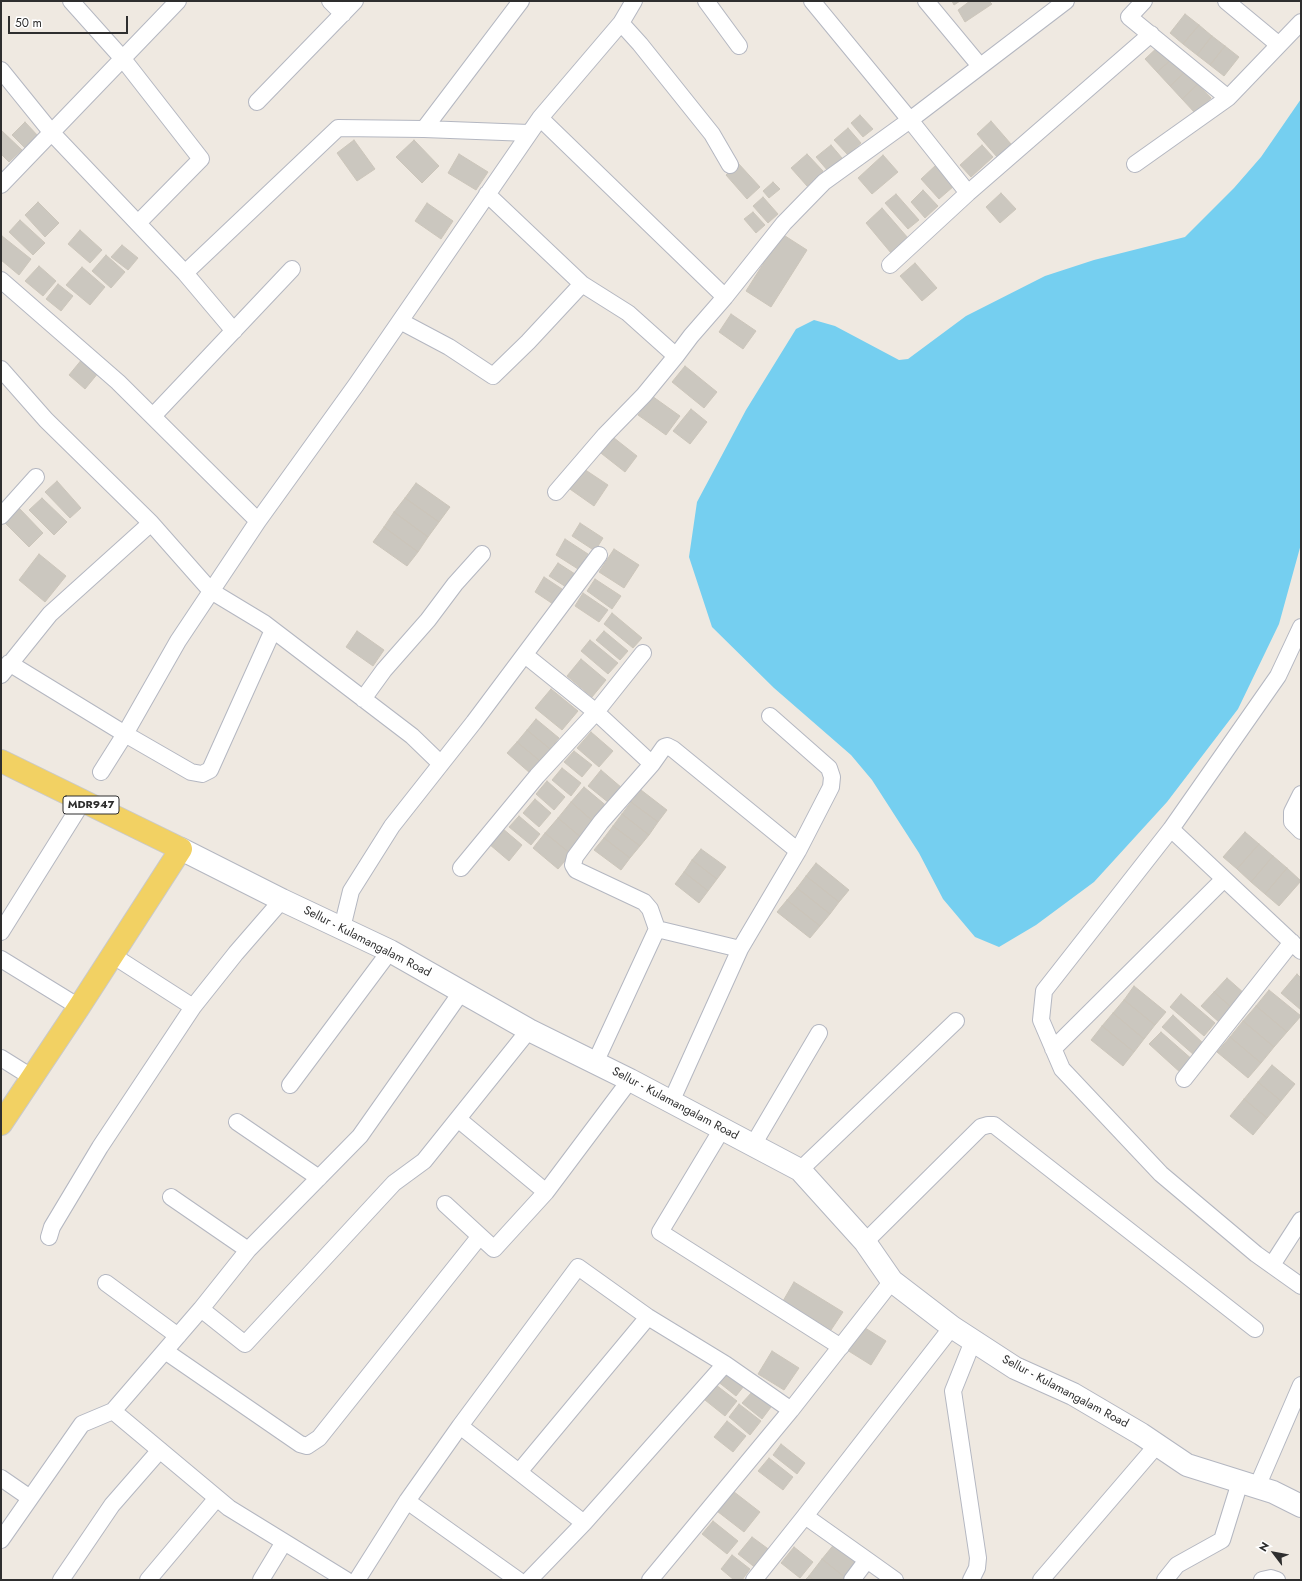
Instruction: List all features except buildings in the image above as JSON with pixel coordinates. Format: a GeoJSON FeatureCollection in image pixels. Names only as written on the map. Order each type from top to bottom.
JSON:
{"type":"FeatureCollection","features":[{"type":"Feature","properties":{"kind":"main road","name":"Sellur - Kulamangalam Road"},"geometry":{"type":"LineString","coordinates":[[1,761],[282,900],[390,951],[529,1030],[630,1080],[800,1170],[865,1242],[892,1281],[952,1327],[1015,1368],[1073,1394],[1187,1465],[1273,1492],[1301,1506]]}},
{"type":"Feature","properties":{"kind":"main road"},"geometry":{"type":"LineString","coordinates":[[1,1124],[33,1078],[181,849]]}},
{"type":"Feature","properties":{"kind":"street"},"geometry":{"type":"LineString","coordinates":[[71,1],[123,59],[201,159],[138,223]]}},
{"type":"Feature","properties":{"kind":"street"},"geometry":{"type":"LineString","coordinates":[[1,185],[178,1]]}},
{"type":"Feature","properties":{"kind":"street"},"geometry":{"type":"LineString","coordinates":[[330,1],[343,14]]}},
{"type":"Feature","properties":{"kind":"street"},"geometry":{"type":"LineString","coordinates":[[257,102],[355,1]]}},
{"type":"Feature","properties":{"kind":"street"},"geometry":{"type":"LineString","coordinates":[[424,129],[521,1]]}},
{"type":"Feature","properties":{"kind":"street"},"geometry":{"type":"LineString","coordinates":[[101,772],[125,734],[178,641],[258,521],[400,321],[540,118],[621,23],[634,1]]}},
{"type":"Feature","properties":{"kind":"street"},"geometry":{"type":"LineString","coordinates":[[706,1],[739,46]]}},
{"type":"Feature","properties":{"kind":"street"},"geometry":{"type":"LineString","coordinates":[[812,1],[838,30],[865,67],[910,120],[968,193]]}},
{"type":"Feature","properties":{"kind":"street"},"geometry":{"type":"LineString","coordinates":[[926,1],[980,66]]}},
{"type":"Feature","properties":{"kind":"street"},"geometry":{"type":"LineString","coordinates":[[556,492],[676,356],[784,223],[824,182],[910,120],[1066,1]]}},
{"type":"Feature","properties":{"kind":"street"},"geometry":{"type":"LineString","coordinates":[[1144,1],[1129,16],[1228,98]]}},
{"type":"Feature","properties":{"kind":"street"},"geometry":{"type":"LineString","coordinates":[[1226,1],[1279,45]]}},
{"type":"Feature","properties":{"kind":"street"},"geometry":{"type":"LineString","coordinates":[[1135,164],[1228,98],[1301,22]]}},
{"type":"Feature","properties":{"kind":"street"},"geometry":{"type":"LineString","coordinates":[[621,23],[645,49],[712,134],[730,165]]}},
{"type":"Feature","properties":{"kind":"street"},"geometry":{"type":"LineString","coordinates":[[890,265],[968,193],[1151,34]]}},
{"type":"Feature","properties":{"kind":"street"},"geometry":{"type":"LineString","coordinates":[[1,70],[52,133],[186,273],[234,331]]}},
{"type":"Feature","properties":{"kind":"street"},"geometry":{"type":"LineString","coordinates":[[540,118],[725,297]]}},
{"type":"Feature","properties":{"kind":"street"},"geometry":{"type":"LineString","coordinates":[[186,273],[338,128],[424,129],[530,133]]}},
{"type":"Feature","properties":{"kind":"street"},"geometry":{"type":"LineString","coordinates":[[487,194],[582,284],[628,313],[676,356]]}},
{"type":"Feature","properties":{"kind":"street"},"geometry":{"type":"LineString","coordinates":[[153,416],[292,269]]}},
{"type":"Feature","properties":{"kind":"street"},"geometry":{"type":"LineString","coordinates":[[1,280],[118,382],[258,521]]}},
{"type":"Feature","properties":{"kind":"street"},"geometry":{"type":"LineString","coordinates":[[400,321],[449,347],[493,376],[528,342],[582,284]]}},
{"type":"Feature","properties":{"kind":"street"},"geometry":{"type":"LineString","coordinates":[[1,369],[46,420],[151,523],[211,591],[273,630],[412,736],[441,764]]}},
{"type":"Feature","properties":{"kind":"street"},"geometry":{"type":"LineString","coordinates":[[1,516],[36,477]]}},
{"type":"Feature","properties":{"kind":"street"},"geometry":{"type":"LineString","coordinates":[[151,523],[50,614],[5,669],[125,734],[191,772],[202,774],[210,770],[273,630]]}},
{"type":"Feature","properties":{"kind":"street"},"geometry":{"type":"LineString","coordinates":[[363,699],[384,670],[428,620],[455,584],[482,554]]}},
{"type":"Feature","properties":{"kind":"street"},"geometry":{"type":"LineString","coordinates":[[342,928],[351,890],[392,826],[525,655],[599,554]]}},
{"type":"Feature","properties":{"kind":"street"},"geometry":{"type":"LineString","coordinates":[[1301,627],[1278,676],[1171,829],[1044,991],[1041,1020],[1062,1069],[1161,1174],[1256,1254],[1301,1286]]}},
{"type":"Feature","properties":{"kind":"street"},"geometry":{"type":"LineString","coordinates":[[461,868],[537,776],[596,712],[643,653]]}},
{"type":"Feature","properties":{"kind":"street"},"geometry":{"type":"LineString","coordinates":[[525,655],[596,712],[652,764]]}},
{"type":"Feature","properties":{"kind":"street"},"geometry":{"type":"LineString","coordinates":[[671,1102],[740,949],[798,851],[830,787],[832,777],[829,768],[770,716]]}},
{"type":"Feature","properties":{"kind":"street"},"geometry":{"type":"LineString","coordinates":[[740,949],[654,920],[644,902],[576,870],[573,865],[575,857],[601,822],[652,764],[664,747],[668,746],[673,748],[798,851]]}},
{"type":"Feature","properties":{"kind":"street"},"geometry":{"type":"LineString","coordinates":[[1301,794],[1292,812],[1292,822],[1301,831]]}},
{"type":"Feature","properties":{"kind":"street"},"geometry":{"type":"LineString","coordinates":[[1,932],[83,801]]}},
{"type":"Feature","properties":{"kind":"street"},"geometry":{"type":"LineString","coordinates":[[1171,829],[1296,946],[1184,1079]]}},
{"type":"Feature","properties":{"kind":"street"},"geometry":{"type":"LineString","coordinates":[[1054,1049],[1224,879]]}},
{"type":"Feature","properties":{"kind":"street"},"geometry":{"type":"LineString","coordinates":[[49,1237],[52,1228],[100,1147],[193,1007],[236,953],[282,900]]}},
{"type":"Feature","properties":{"kind":"street"},"geometry":{"type":"LineString","coordinates":[[595,1063],[654,920]]}},
{"type":"Feature","properties":{"kind":"street"},"geometry":{"type":"LineString","coordinates":[[290,1085],[390,951]]}},
{"type":"Feature","properties":{"kind":"street"},"geometry":{"type":"LineString","coordinates":[[112,955],[193,1007]]}},
{"type":"Feature","properties":{"kind":"street"},"geometry":{"type":"LineString","coordinates":[[1,959],[79,1007]]}},
{"type":"Feature","properties":{"kind":"street"},"geometry":{"type":"LineString","coordinates":[[1,1540],[82,1424],[113,1411],[201,1309],[248,1250],[360,1136],[462,991]]}},
{"type":"Feature","properties":{"kind":"street"},"geometry":{"type":"LineString","coordinates":[[800,1170],[956,1021]]}},
{"type":"Feature","properties":{"kind":"street"},"geometry":{"type":"LineString","coordinates":[[201,1309],[245,1344],[394,1183],[424,1161],[529,1030]]}},
{"type":"Feature","properties":{"kind":"street"},"geometry":{"type":"LineString","coordinates":[[753,1145],[819,1033]]}},
{"type":"Feature","properties":{"kind":"street"},"geometry":{"type":"LineString","coordinates":[[1,1058],[33,1078]]}},
{"type":"Feature","properties":{"kind":"street"},"geometry":{"type":"LineString","coordinates":[[445,1204],[494,1249],[546,1192],[630,1080]]}},
{"type":"Feature","properties":{"kind":"street"},"geometry":{"type":"LineString","coordinates":[[458,1119],[546,1192]]}},
{"type":"Feature","properties":{"kind":"street"},"geometry":{"type":"LineString","coordinates":[[237,1122],[319,1178]]}},
{"type":"Feature","properties":{"kind":"street"},"geometry":{"type":"LineString","coordinates":[[865,1242],[981,1127],[994,1125],[1255,1329]]}},
{"type":"Feature","properties":{"kind":"street"},"geometry":{"type":"LineString","coordinates":[[722,1129],[660,1232],[840,1347]]}},
{"type":"Feature","properties":{"kind":"street"},"geometry":{"type":"LineString","coordinates":[[171,1197],[248,1250]]}},
{"type":"Feature","properties":{"kind":"street"},"geometry":{"type":"LineString","coordinates":[[1272,1265],[1301,1220]]}},
{"type":"Feature","properties":{"kind":"street"},"geometry":{"type":"LineString","coordinates":[[165,1351],[300,1444],[308,1446],[319,1438],[480,1236]]}},
{"type":"Feature","properties":{"kind":"street"},"geometry":{"type":"LineString","coordinates":[[357,1580],[407,1501],[460,1426],[578,1267],[648,1317],[725,1364],[791,1410]]}},
{"type":"Feature","properties":{"kind":"street"},"geometry":{"type":"LineString","coordinates":[[650,1580],[791,1410],[892,1281]]}},
{"type":"Feature","properties":{"kind":"street"},"geometry":{"type":"LineString","coordinates":[[106,1283],[178,1336]]}},
{"type":"Feature","properties":{"kind":"street"},"geometry":{"type":"LineString","coordinates":[[519,1472],[648,1317]]}},
{"type":"Feature","properties":{"kind":"street"},"geometry":{"type":"LineString","coordinates":[[754,1580],[806,1516],[952,1327]]}},
{"type":"Feature","properties":{"kind":"street"},"geometry":{"type":"LineString","coordinates":[[972,1580],[977,1568],[978,1558],[953,1391],[973,1341]]}},
{"type":"Feature","properties":{"kind":"street"},"geometry":{"type":"LineString","coordinates":[[529,1580],[584,1523],[725,1364]]}},
{"type":"Feature","properties":{"kind":"street"},"geometry":{"type":"LineString","coordinates":[[1165,1580],[1177,1564],[1222,1540],[1301,1384]]}},
{"type":"Feature","properties":{"kind":"street"},"geometry":{"type":"LineString","coordinates":[[113,1411],[229,1508],[346,1580]]}},
{"type":"Feature","properties":{"kind":"street"},"geometry":{"type":"LineString","coordinates":[[460,1426],[584,1523]]}},
{"type":"Feature","properties":{"kind":"street"},"geometry":{"type":"LineString","coordinates":[[1041,1580],[1157,1445]]}},
{"type":"Feature","properties":{"kind":"street"},"geometry":{"type":"LineString","coordinates":[[61,1580],[112,1505],[160,1450]]}},
{"type":"Feature","properties":{"kind":"street"},"geometry":{"type":"LineString","coordinates":[[1,1478],[30,1498]]}},
{"type":"Feature","properties":{"kind":"street"},"geometry":{"type":"LineString","coordinates":[[148,1580],[217,1498]]}},
{"type":"Feature","properties":{"kind":"street"},"geometry":{"type":"LineString","coordinates":[[407,1501],[518,1580]]}},
{"type":"Feature","properties":{"kind":"street"},"geometry":{"type":"LineString","coordinates":[[806,1516],[895,1580]]}},
{"type":"Feature","properties":{"kind":"street"},"geometry":{"type":"LineString","coordinates":[[261,1580],[284,1542]]}},
{"type":"Feature","properties":{"kind":"street"},"geometry":{"type":"LineString","coordinates":[[852,1580],[867,1560]]}},
{"type":"Feature","properties":{"kind":"street"},"geometry":{"type":"LineString","coordinates":[[1262,1580],[1271,1578],[1277,1580]]}},
{"type":"Feature","properties":{"kind":"water"},"geometry":{"type":"Polygon","coordinates":[[[1301,99],[1301,544],[1279,624],[1238,709],[1167,802],[1094,882],[1036,925],[999,947],[975,937],[943,899],[919,853],[872,780],[851,755],[774,688],[712,627],[689,557],[697,502],[746,410],[796,329],[814,320],[835,326],[899,360],[908,359],[966,316],[1045,276],[1094,260],[1185,237],[1234,188],[1261,157],[1301,99]]]}}]}
